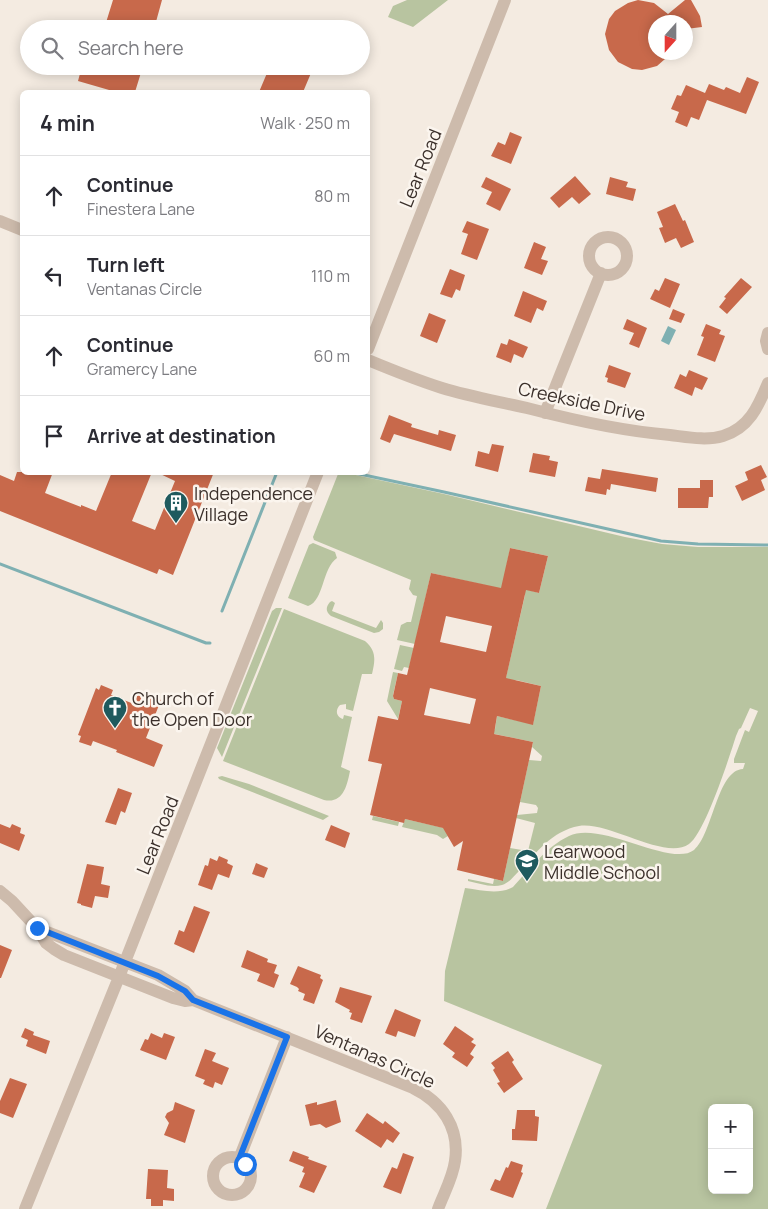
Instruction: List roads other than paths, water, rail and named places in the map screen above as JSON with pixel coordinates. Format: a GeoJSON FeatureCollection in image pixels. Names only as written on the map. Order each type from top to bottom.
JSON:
{"type":"FeatureCollection","features":[{"type":"Feature","properties":{"kind":"street","name":"Lear Road"},"geometry":{"type":"LineString","coordinates":[[370,343],[505,0]]}},
{"type":"Feature","properties":{"kind":"street"},"geometry":{"type":"LineString","coordinates":[[0,222],[20,229]]}},
{"type":"Feature","properties":{"kind":"street"},"geometry":{"type":"LineString","coordinates":[[545,413],[601,273]]}},
{"type":"Feature","properties":{"kind":"street"},"geometry":{"type":"LineString","coordinates":[[768,333],[766,341],[768,349]]}},
{"type":"Feature","properties":{"kind":"street","name":"Creekside Drive"},"geometry":{"type":"LineString","coordinates":[[370,361],[444,388],[545,413],[639,432],[713,438],[730,433],[745,424],[760,403],[768,383]]}},
{"type":"Feature","properties":{"kind":"street","name":"Lear Road"},"geometry":{"type":"LineString","coordinates":[[25,1209],[125,962],[317,475]]}},
{"type":"Feature","properties":{"kind":"street","name":"Ventanas Circle"},"geometry":{"type":"LineString","coordinates":[[0,891],[12,900],[37,928],[46,943],[54,950],[173,998],[185,1001],[193,1000]]}},
{"type":"Feature","properties":{"kind":"street","name":"Ventanas Circle"},"geometry":{"type":"LineString","coordinates":[[37,928],[125,962],[174,984],[185,991],[193,1000],[427,1095],[438,1104],[447,1116],[452,1126],[456,1148],[452,1174],[438,1209]]}},
{"type":"Feature","properties":{"kind":"street"},"geometry":{"type":"LineString","coordinates":[[239,1159],[287,1037]]}},
{"type":"Feature","properties":{"kind":"water"},"geometry":{"type":"Polygon","coordinates":[[[668,326],[676,330],[669,345],[661,341],[668,326]]]}},
{"type":"Feature","properties":{"kind":"waterway"},"geometry":{"type":"LineString","coordinates":[[222,611],[276,475]]}},
{"type":"Feature","properties":{"kind":"waterway"},"geometry":{"type":"LineString","coordinates":[[364,475],[661,541],[698,544],[768,545]]}},
{"type":"Feature","properties":{"kind":"waterway"},"geometry":{"type":"LineString","coordinates":[[0,564],[210,643]]}},
{"type":"Feature","properties":{"kind":"place","name":"Independence Village"},"geometry":{"type":"Point","coordinates":[176,524]}},
{"type":"Feature","properties":{"kind":"place","name":"Church of the Open Door"},"geometry":{"type":"Point","coordinates":[115,729]}},
{"type":"Feature","properties":{"kind":"place","name":"Learwood Middle School"},"geometry":{"type":"Point","coordinates":[527,882]}}]}
